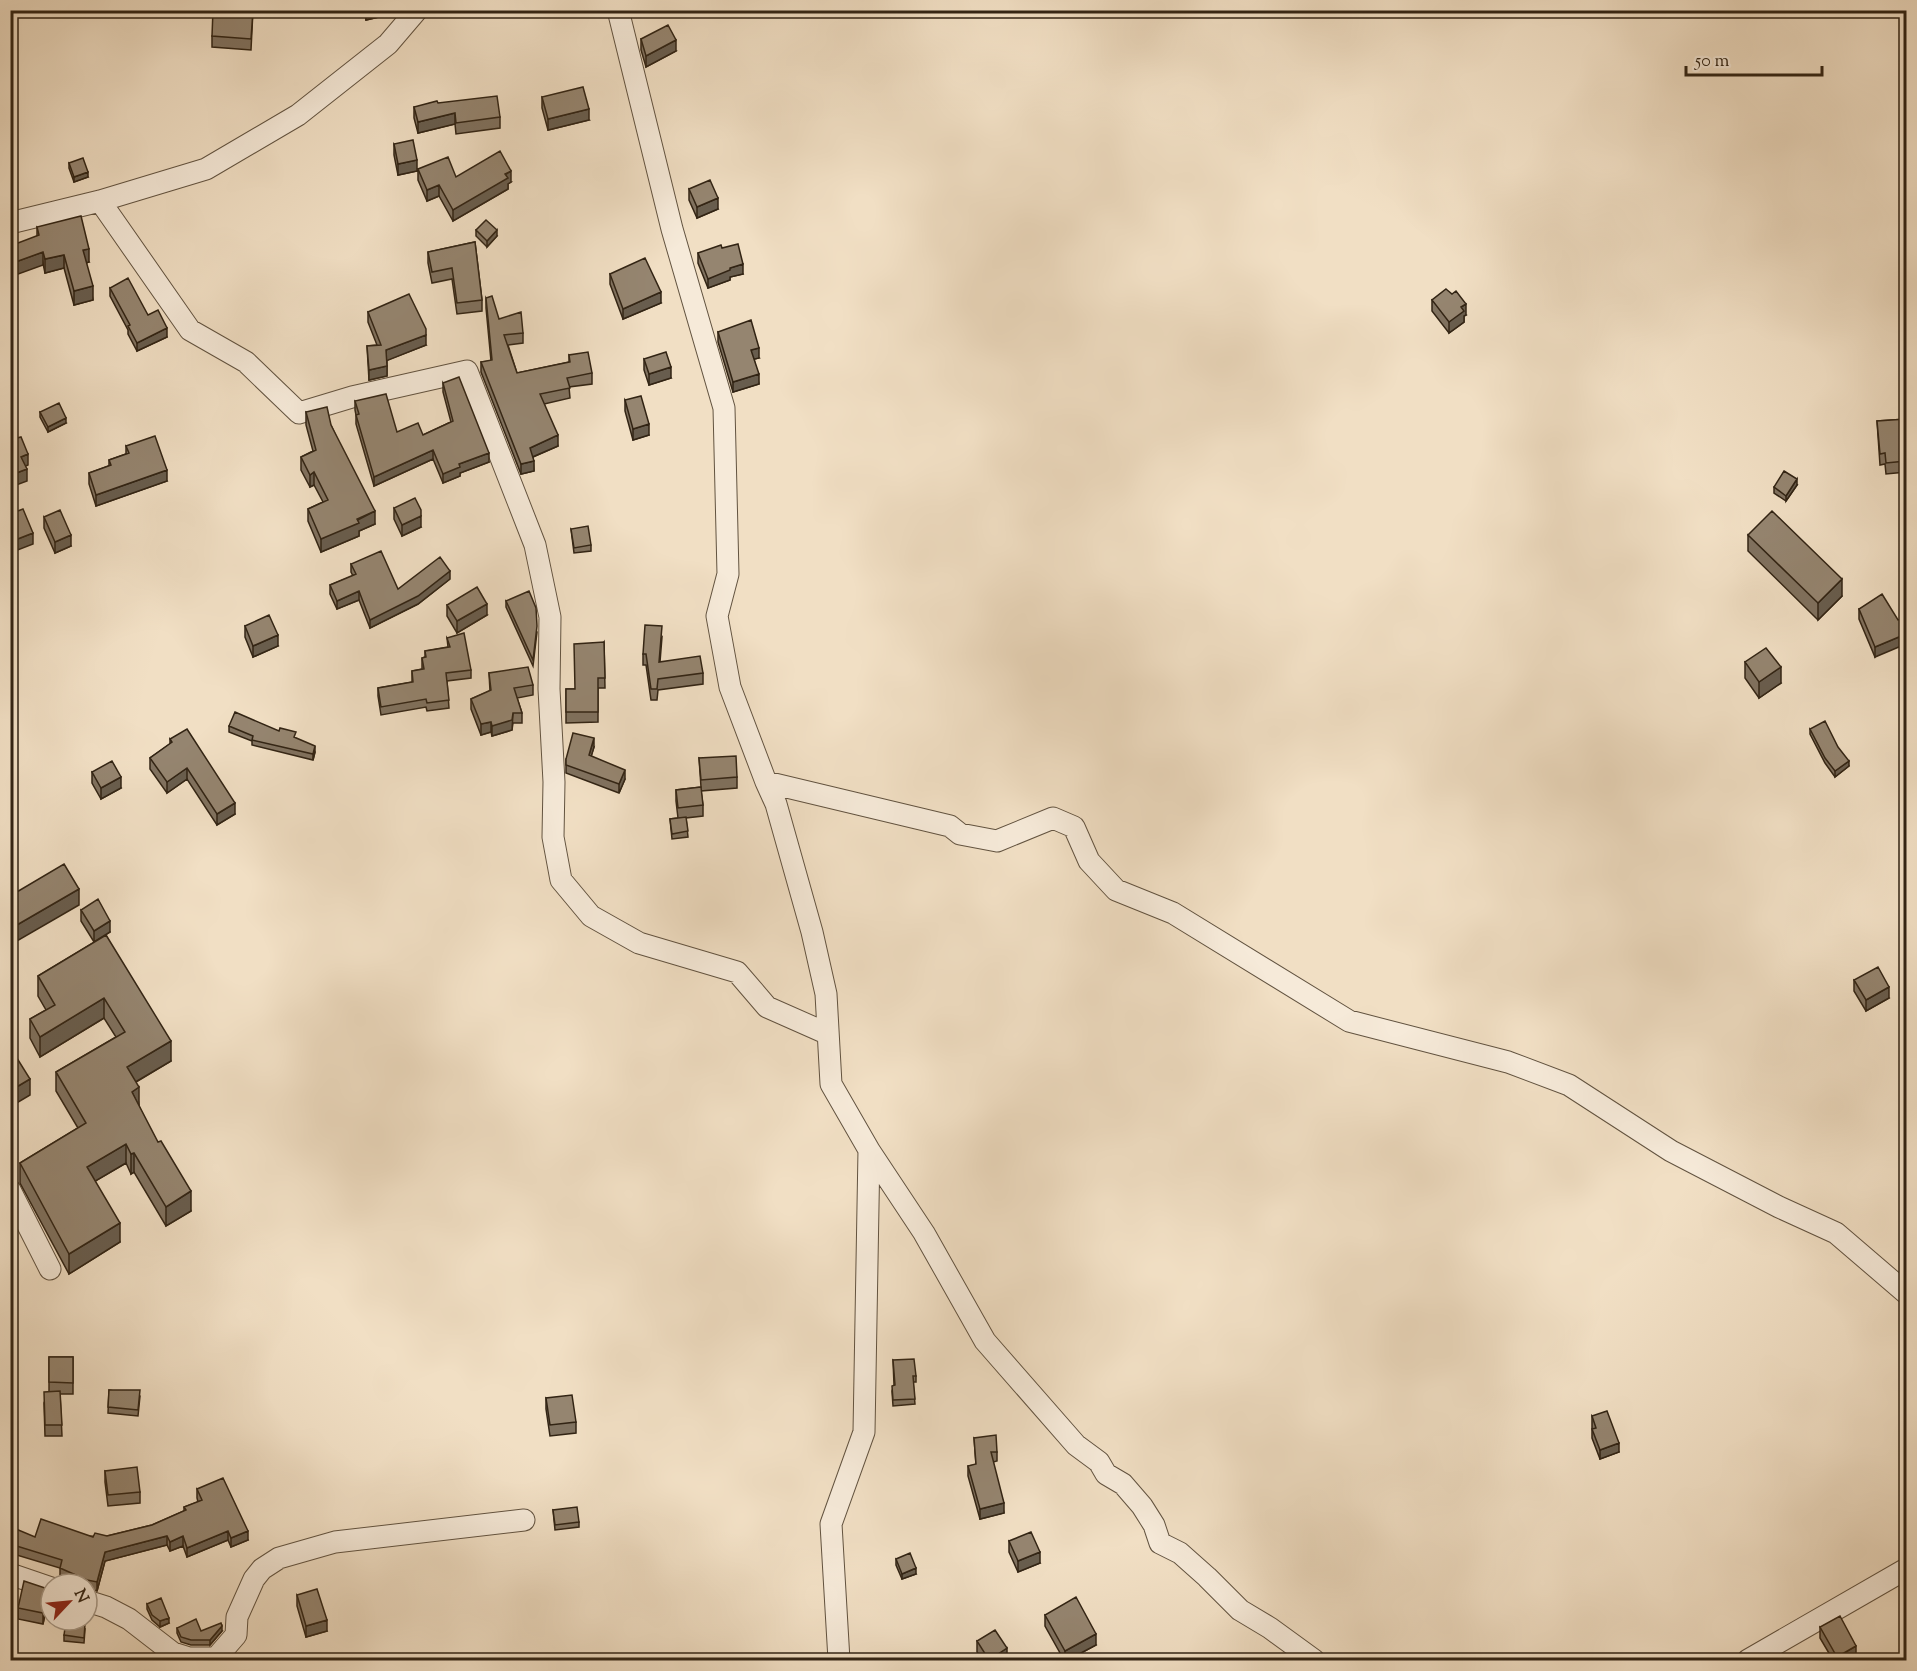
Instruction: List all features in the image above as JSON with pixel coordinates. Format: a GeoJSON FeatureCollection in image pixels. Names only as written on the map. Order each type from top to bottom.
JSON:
{"type":"FeatureCollection","features":[{"type":"Feature","properties":{"kind":"street"},"geometry":{"type":"LineString","coordinates":[[10,223],[100,201],[206,169],[298,115],[388,44],[417,10]]}},
{"type":"Feature","properties":{"kind":"street"},"geometry":{"type":"LineString","coordinates":[[618,10],[672,229],[724,408],[728,574],[717,616],[730,687],[776,804],[812,932],[826,994],[831,1084],[869,1150],[924,1233],[984,1341],[1076,1445],[1099,1462],[1106,1474],[1123,1484],[1154,1525],[1160,1543],[1180,1553],[1207,1576],[1240,1610],[1270,1628],[1314,1660]]}},
{"type":"Feature","properties":{"kind":"street"},"geometry":{"type":"LineString","coordinates":[[100,201],[190,330],[246,362],[299,413],[352,397],[467,371],[535,545],[550,617],[549,688],[554,782],[553,837],[561,880],[591,916],[639,943],[737,972],[767,1007],[828,1034]]}},
{"type":"Feature","properties":{"kind":"street"},"geometry":{"type":"LineString","coordinates":[[766,782],[950,826],[960,834],[998,842],[1053,818],[1074,827],[1089,861],[1116,890],[1173,913],[1349,1021],[1508,1062],[1569,1085],[1671,1150],[1779,1207],[1836,1233],[1906,1293]]}},
{"type":"Feature","properties":{"kind":"street"},"geometry":{"type":"LineString","coordinates":[[839,1660],[831,1524],[864,1432],[869,1150]]}},
{"type":"Feature","properties":{"kind":"street"},"geometry":{"type":"LineString","coordinates":[[10,1190],[50,1269]]}},
{"type":"Feature","properties":{"kind":"street"},"geometry":{"type":"LineString","coordinates":[[99,1605],[129,1619],[173,1653],[189,1658],[216,1658],[236,1635],[237,1617],[254,1579],[262,1569],[279,1558],[335,1542],[524,1520]]}},
{"type":"Feature","properties":{"kind":"street"},"geometry":{"type":"LineString","coordinates":[[1748,1660],[1906,1569]]}},
{"type":"Feature","properties":{"kind":"street"},"geometry":{"type":"LineString","coordinates":[[10,1574],[39,1584]]}},
{"type":"Feature","properties":{"kind":"building"},"geometry":{"type":"Polygon","coordinates":[[[213,10],[253,10],[251,39],[212,36],[213,10]]]}},
{"type":"Feature","properties":{"kind":"building"},"geometry":{"type":"Polygon","coordinates":[[[668,25],[676,40],[646,56],[641,39],[668,25]]]}},
{"type":"Feature","properties":{"kind":"building"},"geometry":{"type":"Polygon","coordinates":[[[583,87],[589,109],[548,119],[542,97],[583,87]]]}},
{"type":"Feature","properties":{"kind":"building"},"geometry":{"type":"Polygon","coordinates":[[[497,96],[500,117],[456,123],[455,113],[418,122],[414,107],[437,101],[438,103],[497,96]]]}},
{"type":"Feature","properties":{"kind":"building"},"geometry":{"type":"Polygon","coordinates":[[[413,140],[417,160],[398,164],[394,144],[413,140]]]}},
{"type":"Feature","properties":{"kind":"building"},"geometry":{"type":"Polygon","coordinates":[[[500,151],[511,171],[505,174],[508,178],[453,210],[439,185],[427,190],[418,169],[448,157],[456,177],[500,151]]]}},
{"type":"Feature","properties":{"kind":"building"},"geometry":{"type":"Polygon","coordinates":[[[83,158],[88,172],[74,177],[69,163],[83,158]]]}},
{"type":"Feature","properties":{"kind":"building"},"geometry":{"type":"Polygon","coordinates":[[[710,180],[718,198],[697,207],[689,189],[710,180]]]}},
{"type":"Feature","properties":{"kind":"building"},"geometry":{"type":"Polygon","coordinates":[[[81,216],[89,249],[83,250],[93,286],[74,291],[64,255],[45,259],[43,252],[10,264],[10,246],[39,235],[37,227],[81,216]]]}},
{"type":"Feature","properties":{"kind":"building"},"geometry":{"type":"Polygon","coordinates":[[[486,220],[497,230],[487,241],[476,230],[486,220]]]}},
{"type":"Feature","properties":{"kind":"building"},"geometry":{"type":"Polygon","coordinates":[[[475,242],[482,300],[457,303],[452,268],[432,272],[428,252],[475,242]]]}},
{"type":"Feature","properties":{"kind":"building"},"geometry":{"type":"Polygon","coordinates":[[[738,244],[743,264],[708,279],[698,253],[721,245],[722,248],[738,244]]]}},
{"type":"Feature","properties":{"kind":"building"},"geometry":{"type":"Polygon","coordinates":[[[645,258],[661,292],[623,309],[610,274],[645,258]]]}},
{"type":"Feature","properties":{"kind":"building"},"geometry":{"type":"Polygon","coordinates":[[[128,278],[148,315],[158,310],[167,328],[137,343],[110,288],[128,278]]]}},
{"type":"Feature","properties":{"kind":"building"},"geometry":{"type":"Polygon","coordinates":[[[1446,289],[1452,294],[1456,291],[1466,304],[1461,307],[1464,311],[1449,322],[1432,300],[1446,289]]]}},
{"type":"Feature","properties":{"kind":"building"},"geometry":{"type":"Polygon","coordinates":[[[409,294],[426,329],[426,335],[386,350],[387,366],[369,370],[367,346],[381,345],[368,312],[409,294]]]}},
{"type":"Feature","properties":{"kind":"building"},"geometry":{"type":"Polygon","coordinates":[[[492,296],[499,319],[521,312],[523,333],[504,335],[517,373],[570,362],[569,355],[588,352],[592,373],[567,378],[570,388],[540,394],[558,435],[530,448],[534,461],[521,464],[481,362],[492,360],[486,298],[492,296]]]}},
{"type":"Feature","properties":{"kind":"building"},"geometry":{"type":"Polygon","coordinates":[[[751,320],[759,348],[751,350],[759,374],[733,382],[718,332],[751,320]]]}},
{"type":"Feature","properties":{"kind":"building"},"geometry":{"type":"Polygon","coordinates":[[[666,352],[671,367],[649,374],[644,359],[666,352]]]}},
{"type":"Feature","properties":{"kind":"building"},"geometry":{"type":"Polygon","coordinates":[[[459,377],[489,453],[459,464],[460,467],[443,474],[433,450],[374,477],[356,415],[359,414],[355,401],[386,394],[397,432],[418,423],[423,435],[453,421],[443,383],[459,377]]]}},
{"type":"Feature","properties":{"kind":"building"},"geometry":{"type":"Polygon","coordinates":[[[641,396],[649,424],[633,429],[625,400],[641,396]]]}},
{"type":"Feature","properties":{"kind":"building"},"geometry":{"type":"Polygon","coordinates":[[[59,403],[66,418],[48,427],[40,412],[59,403]]]}},
{"type":"Feature","properties":{"kind":"building"},"geometry":{"type":"Polygon","coordinates":[[[327,407],[331,425],[375,511],[357,519],[359,523],[321,539],[308,509],[328,500],[314,472],[310,475],[301,457],[316,450],[306,412],[327,407]]]}},
{"type":"Feature","properties":{"kind":"building"},"geometry":{"type":"Polygon","coordinates":[[[1906,419],[1906,461],[1886,463],[1885,453],[1880,454],[1877,421],[1906,419]]]}},
{"type":"Feature","properties":{"kind":"building"},"geometry":{"type":"Polygon","coordinates":[[[10,423],[17,438],[21,437],[28,454],[21,457],[27,469],[11,475],[10,423]]]}},
{"type":"Feature","properties":{"kind":"building"},"geometry":{"type":"Polygon","coordinates":[[[155,436],[167,470],[96,495],[89,473],[111,465],[109,460],[129,453],[126,446],[155,436]]]}},
{"type":"Feature","properties":{"kind":"building"},"geometry":{"type":"Polygon","coordinates":[[[1784,471],[1797,479],[1786,496],[1774,487],[1784,471]]]}},
{"type":"Feature","properties":{"kind":"building"},"geometry":{"type":"Polygon","coordinates":[[[415,498],[421,510],[421,516],[402,525],[394,508],[415,498]]]}},
{"type":"Feature","properties":{"kind":"building"},"geometry":{"type":"Polygon","coordinates":[[[23,509],[33,533],[10,542],[10,514],[23,509]]]}},
{"type":"Feature","properties":{"kind":"building"},"geometry":{"type":"Polygon","coordinates":[[[60,510],[71,535],[55,542],[44,517],[60,510]]]}},
{"type":"Feature","properties":{"kind":"building"},"geometry":{"type":"Polygon","coordinates":[[[1772,511],[1842,579],[1818,603],[1748,535],[1772,511]]]}},
{"type":"Feature","properties":{"kind":"building"},"geometry":{"type":"Polygon","coordinates":[[[588,526],[591,545],[574,548],[571,529],[588,526]]]}},
{"type":"Feature","properties":{"kind":"building"},"geometry":{"type":"Polygon","coordinates":[[[381,551],[398,589],[440,557],[450,571],[418,596],[370,620],[359,591],[337,601],[330,585],[356,574],[351,564],[381,551]]]}},
{"type":"Feature","properties":{"kind":"building"},"geometry":{"type":"Polygon","coordinates":[[[477,587],[487,604],[457,621],[447,605],[477,587]]]}},
{"type":"Feature","properties":{"kind":"building"},"geometry":{"type":"Polygon","coordinates":[[[529,591],[536,608],[537,626],[533,660],[506,601],[529,591]]]}},
{"type":"Feature","properties":{"kind":"building"},"geometry":{"type":"Polygon","coordinates":[[[1882,594],[1898,620],[1906,618],[1906,634],[1875,647],[1859,609],[1882,594]]]}},
{"type":"Feature","properties":{"kind":"building"},"geometry":{"type":"Polygon","coordinates":[[[269,615],[278,635],[253,646],[245,626],[269,615]]]}},
{"type":"Feature","properties":{"kind":"building"},"geometry":{"type":"Polygon","coordinates":[[[645,625],[662,626],[659,662],[700,656],[703,673],[658,679],[657,689],[651,689],[646,654],[643,654],[645,625]]]}},
{"type":"Feature","properties":{"kind":"building"},"geometry":{"type":"Polygon","coordinates":[[[464,633],[471,670],[446,673],[449,700],[427,703],[426,699],[381,707],[378,688],[413,682],[412,671],[424,669],[422,658],[426,657],[425,651],[450,647],[447,638],[464,633]]]}},
{"type":"Feature","properties":{"kind":"building"},"geometry":{"type":"Polygon","coordinates":[[[604,642],[605,678],[598,678],[598,712],[566,712],[566,689],[575,689],[574,644],[604,642]]]}},
{"type":"Feature","properties":{"kind":"building"},"geometry":{"type":"Polygon","coordinates":[[[1766,648],[1781,667],[1759,682],[1745,662],[1766,648]]]}},
{"type":"Feature","properties":{"kind":"building"},"geometry":{"type":"Polygon","coordinates":[[[528,667],[533,685],[514,688],[522,713],[513,713],[512,720],[492,726],[491,722],[481,724],[471,699],[491,690],[489,673],[528,667]]]}},
{"type":"Feature","properties":{"kind":"building"},"geometry":{"type":"Polygon","coordinates":[[[235,712],[279,731],[280,728],[296,732],[294,737],[315,746],[313,754],[252,740],[253,736],[229,726],[235,712]]]}},
{"type":"Feature","properties":{"kind":"building"},"geometry":{"type":"Polygon","coordinates":[[[1825,721],[1838,747],[1849,761],[1835,771],[1825,758],[1810,729],[1825,721]]]}},
{"type":"Feature","properties":{"kind":"building"},"geometry":{"type":"Polygon","coordinates":[[[187,729],[235,803],[217,814],[187,768],[167,782],[150,758],[172,742],[170,739],[187,729]]]}},
{"type":"Feature","properties":{"kind":"building"},"geometry":{"type":"Polygon","coordinates":[[[573,733],[594,738],[589,755],[625,770],[619,784],[566,765],[573,733]]]}},
{"type":"Feature","properties":{"kind":"building"},"geometry":{"type":"Polygon","coordinates":[[[736,756],[737,777],[701,780],[699,758],[736,756]]]}},
{"type":"Feature","properties":{"kind":"building"},"geometry":{"type":"Polygon","coordinates":[[[112,761],[121,777],[101,788],[92,772],[112,761]]]}},
{"type":"Feature","properties":{"kind":"building"},"geometry":{"type":"Polygon","coordinates":[[[701,787],[703,805],[678,808],[676,790],[701,787]]]}},
{"type":"Feature","properties":{"kind":"building"},"geometry":{"type":"Polygon","coordinates":[[[686,817],[688,831],[672,834],[670,819],[686,817]]]}},
{"type":"Feature","properties":{"kind":"building"},"geometry":{"type":"Polygon","coordinates":[[[64,864],[79,889],[10,929],[10,896],[64,864]]]}},
{"type":"Feature","properties":{"kind":"building"},"geometry":{"type":"Polygon","coordinates":[[[98,899],[110,921],[94,931],[81,910],[98,899]]]}},
{"type":"Feature","properties":{"kind":"building"},"geometry":{"type":"Polygon","coordinates":[[[106,935],[171,1041],[127,1067],[139,1087],[132,1092],[158,1142],[161,1141],[191,1191],[166,1207],[134,1153],[131,1154],[126,1144],[87,1167],[120,1223],[69,1254],[20,1163],[86,1123],[56,1072],[125,1032],[104,998],[40,1037],[30,1019],[55,1005],[38,976],[106,935]]]}},
{"type":"Feature","properties":{"kind":"building"},"geometry":{"type":"Polygon","coordinates":[[[1878,967],[1889,987],[1866,1000],[1854,980],[1878,967]]]}},
{"type":"Feature","properties":{"kind":"building"},"geometry":{"type":"Polygon","coordinates":[[[10,1047],[30,1079],[10,1091],[10,1047]]]}},
{"type":"Feature","properties":{"kind":"building"},"geometry":{"type":"Polygon","coordinates":[[[49,1357],[73,1357],[73,1383],[49,1382],[49,1357]]]}},
{"type":"Feature","properties":{"kind":"building"},"geometry":{"type":"Polygon","coordinates":[[[914,1359],[915,1399],[893,1400],[892,1386],[895,1385],[893,1360],[914,1359]]]}},
{"type":"Feature","properties":{"kind":"building"},"geometry":{"type":"Polygon","coordinates":[[[109,1390],[140,1390],[138,1410],[108,1407],[109,1390]]]}},
{"type":"Feature","properties":{"kind":"building"},"geometry":{"type":"Polygon","coordinates":[[[60,1391],[62,1425],[45,1425],[44,1392],[60,1391]]]}},
{"type":"Feature","properties":{"kind":"building"},"geometry":{"type":"Polygon","coordinates":[[[572,1395],[576,1422],[550,1425],[546,1398],[572,1395]]]}},
{"type":"Feature","properties":{"kind":"building"},"geometry":{"type":"Polygon","coordinates":[[[1607,1411],[1619,1443],[1600,1450],[1592,1429],[1596,1428],[1592,1416],[1607,1411]]]}},
{"type":"Feature","properties":{"kind":"building"},"geometry":{"type":"Polygon","coordinates":[[[996,1435],[997,1452],[991,1452],[1004,1503],[980,1509],[968,1466],[976,1464],[974,1438],[996,1435]]]}},
{"type":"Feature","properties":{"kind":"building"},"geometry":{"type":"Polygon","coordinates":[[[137,1467],[140,1492],[108,1495],[105,1471],[137,1467]]]}},
{"type":"Feature","properties":{"kind":"building"},"geometry":{"type":"Polygon","coordinates":[[[223,1478],[248,1531],[231,1538],[228,1531],[187,1548],[183,1536],[170,1542],[167,1536],[105,1552],[99,1574],[99,1572],[69,1572],[60,1568],[62,1560],[10,1544],[16,1529],[35,1537],[41,1519],[93,1537],[95,1533],[107,1536],[152,1525],[202,1500],[197,1489],[223,1478]]]}},
{"type":"Feature","properties":{"kind":"building"},"geometry":{"type":"Polygon","coordinates":[[[577,1507],[579,1522],[555,1525],[553,1510],[577,1507]]]}},
{"type":"Feature","properties":{"kind":"building"},"geometry":{"type":"Polygon","coordinates":[[[1031,1532],[1040,1552],[1018,1561],[1009,1541],[1031,1532]]]}},
{"type":"Feature","properties":{"kind":"building"},"geometry":{"type":"Polygon","coordinates":[[[910,1553],[916,1568],[902,1574],[896,1559],[910,1553]]]}},
{"type":"Feature","properties":{"kind":"building"},"geometry":{"type":"Polygon","coordinates":[[[24,1581],[39,1586],[39,1612],[18,1608],[24,1581]]]}},
{"type":"Feature","properties":{"kind":"building"},"geometry":{"type":"Polygon","coordinates":[[[317,1589],[327,1620],[306,1626],[297,1595],[317,1589]]]}},
{"type":"Feature","properties":{"kind":"building"},"geometry":{"type":"Polygon","coordinates":[[[1076,1597],[1096,1634],[1065,1651],[1045,1615],[1076,1597]]]}},
{"type":"Feature","properties":{"kind":"building"},"geometry":{"type":"Polygon","coordinates":[[[161,1598],[169,1618],[160,1621],[152,1615],[147,1604],[161,1598]]]}},
{"type":"Feature","properties":{"kind":"building"},"geometry":{"type":"Polygon","coordinates":[[[10,1605],[14,1606],[10,1620],[10,1605]]]}},
{"type":"Feature","properties":{"kind":"building"},"geometry":{"type":"Polygon","coordinates":[[[1840,1616],[1856,1646],[1837,1657],[1820,1627],[1840,1616]]]}},
{"type":"Feature","properties":{"kind":"building"},"geometry":{"type":"Polygon","coordinates":[[[196,1619],[201,1631],[221,1623],[222,1626],[210,1640],[191,1640],[181,1637],[177,1628],[196,1619]]]}},
{"type":"Feature","properties":{"kind":"building"},"geometry":{"type":"Polygon","coordinates":[[[995,1630],[1007,1648],[989,1660],[977,1641],[995,1630]]]}},
{"type":"Feature","properties":{"kind":"building"},"geometry":{"type":"Polygon","coordinates":[[[64,1632],[84,1632],[84,1638],[64,1635],[64,1632]]]}},
{"type":"Feature","properties":{"kind":"building"},"geometry":{"type":"Polygon","coordinates":[[[87,1655],[120,1660],[86,1660],[87,1655]]]}}]}
